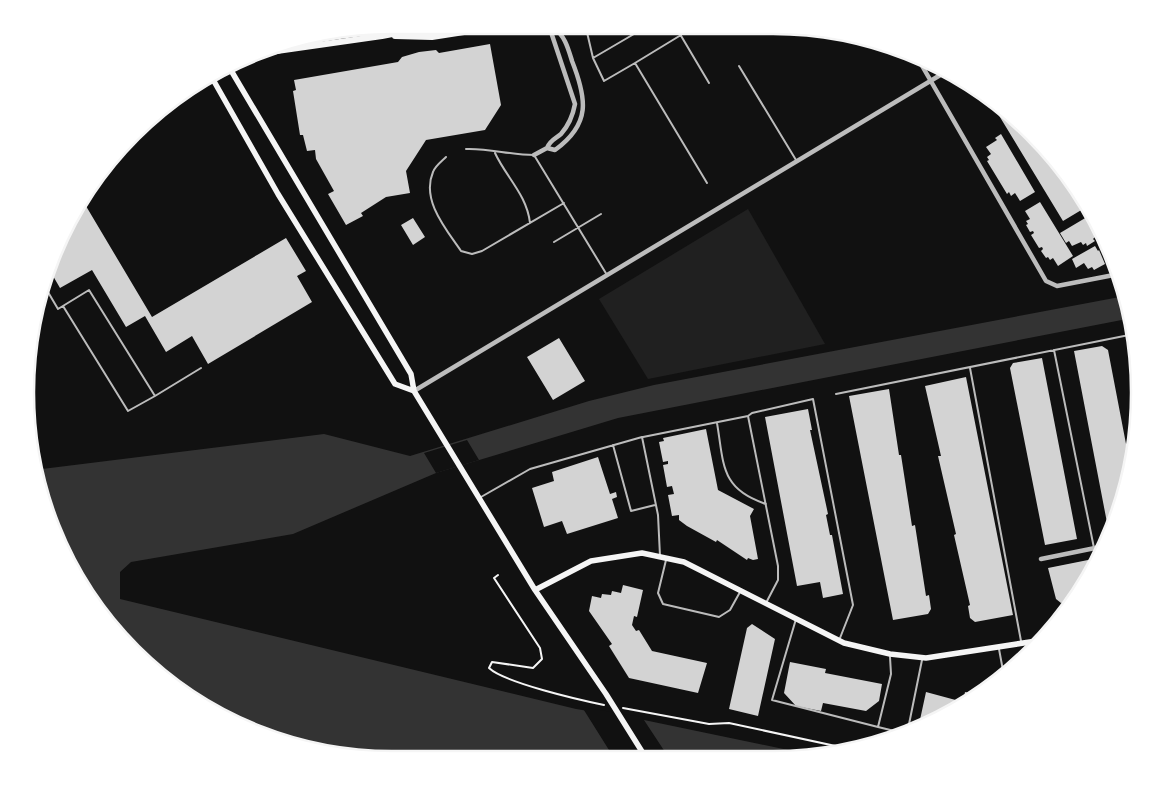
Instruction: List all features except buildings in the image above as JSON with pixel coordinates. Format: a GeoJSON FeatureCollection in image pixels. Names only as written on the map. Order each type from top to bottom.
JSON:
{"type":"FeatureCollection","features":[{"type":"Feature","properties":{"kind":"main road"},"geometry":{"type":"LineString","coordinates":[[289,49],[392,34]]}},
{"type":"Feature","properties":{"kind":"main road"},"geometry":{"type":"LineString","coordinates":[[382,36],[432,36],[446,34]]}},
{"type":"Feature","properties":{"kind":"main road"},"geometry":{"type":"LineString","coordinates":[[232,72],[412,374],[414,391],[478,499],[535,590],[606,694],[642,751]]}},
{"type":"Feature","properties":{"kind":"main road"},"geometry":{"type":"LineString","coordinates":[[214,81],[278,194],[395,384],[414,391]]}},
{"type":"Feature","properties":{"kind":"main road"},"geometry":{"type":"LineString","coordinates":[[535,590],[591,561],[642,553],[684,562],[839,640],[890,654],[922,658],[1030,642]]}},
{"type":"Feature","properties":{"kind":"street"},"geometry":{"type":"LineString","coordinates":[[547,148],[549,142],[560,134],[566,126],[575,104],[552,34]]}},
{"type":"Feature","properties":{"kind":"street"},"geometry":{"type":"LineString","coordinates":[[534,155],[547,148],[555,150],[574,134],[584,105],[582,88],[562,34]]}},
{"type":"Feature","properties":{"kind":"street"},"geometry":{"type":"LineString","coordinates":[[924,67],[1046,281],[1057,286],[1111,275]]}},
{"type":"Feature","properties":{"kind":"street"},"geometry":{"type":"LineString","coordinates":[[414,391],[940,76]]}},
{"type":"Feature","properties":{"kind":"street"},"geometry":{"type":"LineString","coordinates":[[1041,559],[1094,548]]}},
{"type":"Feature","properties":{"kind":"lane"},"geometry":{"type":"LineString","coordinates":[[587,34],[592,58],[604,81],[681,35],[709,83]]}},
{"type":"Feature","properties":{"kind":"lane"},"geometry":{"type":"LineString","coordinates":[[592,58],[634,34]]}},
{"type":"Feature","properties":{"kind":"lane"},"geometry":{"type":"LineString","coordinates":[[635,63],[707,183]]}},
{"type":"Feature","properties":{"kind":"lane"},"geometry":{"type":"LineString","coordinates":[[739,66],[797,162]]}},
{"type":"Feature","properties":{"kind":"lane"},"geometry":{"type":"LineString","coordinates":[[466,149],[481,148],[494,152],[534,155],[607,276]]}},
{"type":"Feature","properties":{"kind":"lane"},"geometry":{"type":"LineString","coordinates":[[494,152],[507,176],[524,199],[530,223]]}},
{"type":"Feature","properties":{"kind":"lane"},"geometry":{"type":"LineString","coordinates":[[446,157],[433,171],[429,191],[442,223],[461,251],[472,254],[482,251],[564,203]]}},
{"type":"Feature","properties":{"kind":"lane"},"geometry":{"type":"LineString","coordinates":[[554,242],[601,214]]}},
{"type":"Feature","properties":{"kind":"lane"},"geometry":{"type":"LineString","coordinates":[[48,293],[58,309],[89,290],[155,396]]}},
{"type":"Feature","properties":{"kind":"lane"},"geometry":{"type":"LineString","coordinates":[[63,306],[128,411],[201,368]]}},
{"type":"Feature","properties":{"kind":"lane"},"geometry":{"type":"LineString","coordinates":[[836,394],[1126,336]]}},
{"type":"Feature","properties":{"kind":"lane"},"geometry":{"type":"LineString","coordinates":[[1054,350],[1094,548]]}},
{"type":"Feature","properties":{"kind":"lane"},"geometry":{"type":"LineString","coordinates":[[970,367],[1022,643]]}},
{"type":"Feature","properties":{"kind":"lane"},"geometry":{"type":"LineString","coordinates":[[478,499],[530,470],[613,445],[642,437],[748,416],[752,413],[812,399],[853,605],[839,640]]}},
{"type":"Feature","properties":{"kind":"lane"},"geometry":{"type":"LineString","coordinates":[[748,416],[778,566],[778,580],[766,603]]}},
{"type":"Feature","properties":{"kind":"lane"},"geometry":{"type":"LineString","coordinates":[[717,422],[724,463],[732,486],[751,499],[766,504]]}},
{"type":"Feature","properties":{"kind":"lane"},"geometry":{"type":"LineString","coordinates":[[642,437],[656,505],[663,556],[658,593],[663,604],[719,617],[730,610],[741,590]]}},
{"type":"Feature","properties":{"kind":"lane"},"geometry":{"type":"LineString","coordinates":[[613,445],[631,511],[656,505]]}},
{"type":"Feature","properties":{"kind":"lane"},"geometry":{"type":"LineString","coordinates":[[796,618],[772,700],[892,730]]}},
{"type":"Feature","properties":{"kind":"lane"},"geometry":{"type":"LineString","coordinates":[[998,647],[1002,668]]}},
{"type":"Feature","properties":{"kind":"lane"},"geometry":{"type":"LineString","coordinates":[[878,727],[891,674],[890,654]]}},
{"type":"Feature","properties":{"kind":"lane"},"geometry":{"type":"LineString","coordinates":[[909,724],[922,658]]}},
{"type":"Feature","properties":{"kind":"path"},"geometry":{"type":"LineString","coordinates":[[498,575],[494,578],[540,648],[542,660],[533,668],[492,662],[489,668],[496,674],[520,682],[604,705]]}},
{"type":"Feature","properties":{"kind":"path"},"geometry":{"type":"LineString","coordinates":[[623,708],[709,724],[729,723],[833,746]]}},
{"type":"Feature","properties":{"kind":"shaded area"},"geometry":{"type":"Polygon","coordinates":[[[748,209],[825,344],[648,379],[599,299],[748,209]]]}},
{"type":"Feature","properties":{"kind":"shaded area"},"geometry":{"type":"Polygon","coordinates":[[[1118,297],[1123,320],[618,418],[436,473],[293,534],[131,562],[120,572],[120,599],[576,709],[644,720],[789,750],[369,750],[346,748],[300,739],[255,724],[213,703],[174,677],[139,646],[108,611],[82,572],[61,530],[43,469],[324,434],[410,456],[589,401],[654,385],[1118,297]]]}},
{"type":"Feature","properties":{"kind":"pier"},"geometry":{"type":"Polygon","coordinates":[[[467,440],[479,460],[436,473],[424,453],[467,440]]]}},
{"type":"Feature","properties":{"kind":"pier"},"geometry":{"type":"Polygon","coordinates":[[[582,707],[642,717],[664,751],[610,751],[582,707]]]}}]}
